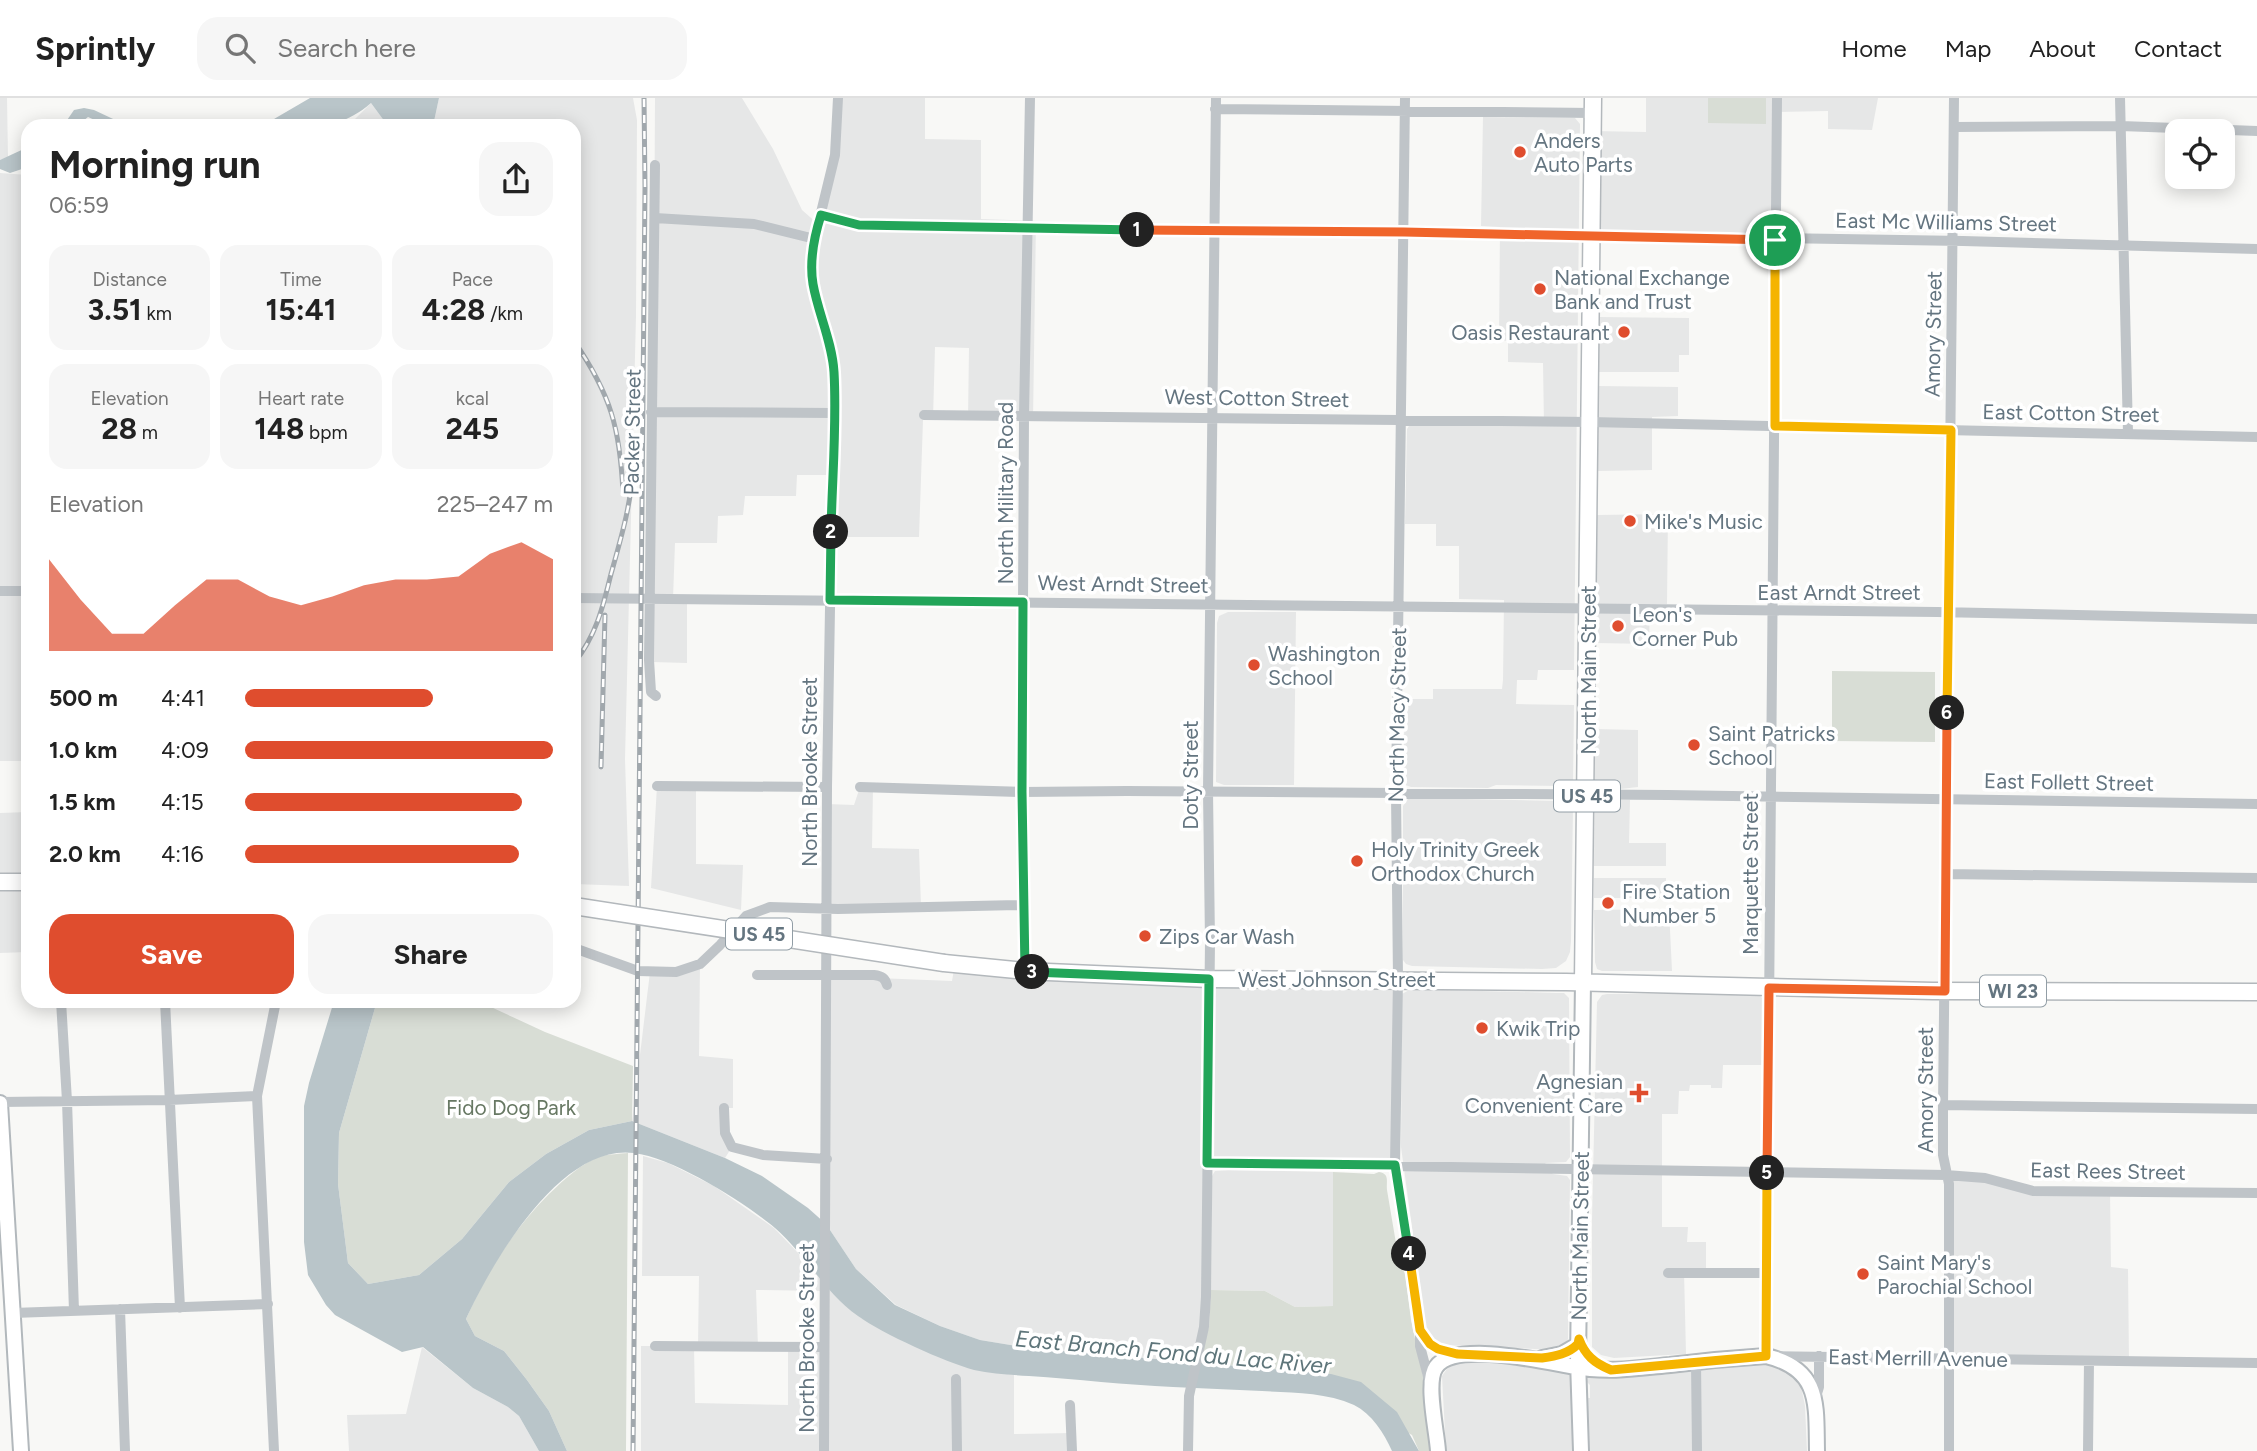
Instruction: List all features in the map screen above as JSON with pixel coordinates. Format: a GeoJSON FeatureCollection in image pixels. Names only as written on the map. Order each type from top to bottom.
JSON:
{"type":"FeatureCollection","features":[{"type":"Feature","properties":{"kind":"main road","name":"North Main Street"},"geometry":{"type":"LineString","coordinates":[[1581,1451],[1579,1342],[1593,105]]}},
{"type":"Feature","properties":{"kind":"main road"},"geometry":{"type":"LineString","coordinates":[[0,882],[21,882]]}},
{"type":"Feature","properties":{"kind":"main road","name":"West Johnson Street"},"geometry":{"type":"LineString","coordinates":[[581,907],[944,963],[1025,971],[1209,979],[1398,979],[1769,988]]}},
{"type":"Feature","properties":{"kind":"main road","name":"WI 23"},"geometry":{"type":"LineString","coordinates":[[1769,988],[2257,992]]}},
{"type":"Feature","properties":{"kind":"main road"},"geometry":{"type":"LineString","coordinates":[[0,1102],[9,1311],[21,1451]]}},
{"type":"Feature","properties":{"kind":"main road"},"geometry":{"type":"LineString","coordinates":[[1432,1390],[1432,1376],[1436,1367],[1457,1354],[1523,1358],[1554,1356],[1572,1350],[1579,1342],[1593,1361],[1611,1370]]}},
{"type":"Feature","properties":{"kind":"main road"},"geometry":{"type":"LineString","coordinates":[[1766,1356],[1789,1363],[1802,1372],[1811,1384],[1815,1400],[1817,1451]]}},
{"type":"Feature","properties":{"kind":"main road","name":"East Merrill Avenue"},"geometry":{"type":"LineString","coordinates":[[1523,1358],[1579,1368],[1611,1370],[1766,1356]]}},
{"type":"Feature","properties":{"kind":"main road","name":"North Macy Street"},"geometry":{"type":"LineString","coordinates":[[1432,1390],[1438,1451]]}},
{"type":"Feature","properties":{"kind":"street","name":"North Brooke Street"},"geometry":{"type":"LineString","coordinates":[[824,1451],[827,787],[834,370],[812,277],[811,258],[835,155],[838,98]]}},
{"type":"Feature","properties":{"kind":"street","name":"North Military Road"},"geometry":{"type":"LineString","coordinates":[[1025,971],[1022,792],[1024,416],[1030,98]]}},
{"type":"Feature","properties":{"kind":"street","name":"North Macy Street"},"geometry":{"type":"LineString","coordinates":[[1405,98],[1396,794],[1398,979],[1395,1165],[1420,1330],[1420,1346],[1432,1390]]}},
{"type":"Feature","properties":{"kind":"street","name":"Marquette Street"},"geometry":{"type":"LineString","coordinates":[[1766,1356],[1777,98]]}},
{"type":"Feature","properties":{"kind":"street","name":"Amory Street"},"geometry":{"type":"LineString","coordinates":[[1949,1451],[1949,1184],[1943,1155],[1943,1104],[1954,98]]}},
{"type":"Feature","properties":{"kind":"street"},"geometry":{"type":"LineString","coordinates":[[2120,98],[2128,433]]}},
{"type":"Feature","properties":{"kind":"street"},"geometry":{"type":"LineString","coordinates":[[1215,104],[1405,111],[1593,105]]}},
{"type":"Feature","properties":{"kind":"street","name":"Doty Street"},"geometry":{"type":"LineString","coordinates":[[1188,1451],[1189,1396],[1203,1327],[1206,1297],[1215,104]]}},
{"type":"Feature","properties":{"kind":"street"},"geometry":{"type":"LineString","coordinates":[[1954,127],[2121,125],[2257,131]]}},
{"type":"Feature","properties":{"kind":"street","name":"Packer Street"},"geometry":{"type":"LineString","coordinates":[[655,165],[649,682],[651,692],[656,696]]}},
{"type":"Feature","properties":{"kind":"street","name":"East Mc Williams Street"},"geometry":{"type":"LineString","coordinates":[[821,215],[859,225],[1953,241],[2257,249]]}},
{"type":"Feature","properties":{"kind":"street"},"geometry":{"type":"LineString","coordinates":[[655,218],[751,223],[815,239]]}},
{"type":"Feature","properties":{"kind":"street"},"geometry":{"type":"LineString","coordinates":[[651,412],[833,414]]}},
{"type":"Feature","properties":{"kind":"street","name":"West Cotton Street"},"geometry":{"type":"LineString","coordinates":[[924,415],[1590,422]]}},
{"type":"Feature","properties":{"kind":"street","name":"East Cotton Street"},"geometry":{"type":"LineString","coordinates":[[1590,422],[2257,437]]}},
{"type":"Feature","properties":{"kind":"street"},"geometry":{"type":"LineString","coordinates":[[0,591],[21,591]]}},
{"type":"Feature","properties":{"kind":"street","name":"West Arndt Street"},"geometry":{"type":"LineString","coordinates":[[581,598],[1588,610]]}},
{"type":"Feature","properties":{"kind":"street","name":"East Arndt Street"},"geometry":{"type":"LineString","coordinates":[[1588,610],[1948,612],[2257,619]]}},
{"type":"Feature","properties":{"kind":"street"},"geometry":{"type":"LineString","coordinates":[[657,786],[827,787]]}},
{"type":"Feature","properties":{"kind":"street","name":"East Follett Street"},"geometry":{"type":"LineString","coordinates":[[860,787],[1022,792],[1770,796],[2257,804]]}},
{"type":"Feature","properties":{"kind":"street"},"geometry":{"type":"LineString","coordinates":[[1946,874],[2257,878]]}},
{"type":"Feature","properties":{"kind":"street"},"geometry":{"type":"LineString","coordinates":[[581,951],[638,971],[676,972],[700,964],[753,911],[769,907],[828,909],[1023,905]]}},
{"type":"Feature","properties":{"kind":"street"},"geometry":{"type":"LineString","coordinates":[[757,975],[874,975],[881,976],[887,985]]}},
{"type":"Feature","properties":{"kind":"street"},"geometry":{"type":"LineString","coordinates":[[61,1008],[74,1311]]}},
{"type":"Feature","properties":{"kind":"street"},"geometry":{"type":"LineString","coordinates":[[165,1008],[180,1307]]}},
{"type":"Feature","properties":{"kind":"street"},"geometry":{"type":"LineString","coordinates":[[274,1451],[257,1096],[275,1008]]}},
{"type":"Feature","properties":{"kind":"street"},"geometry":{"type":"LineString","coordinates":[[0,1102],[257,1096]]}},
{"type":"Feature","properties":{"kind":"street"},"geometry":{"type":"LineString","coordinates":[[1943,1104],[2257,1109]]}},
{"type":"Feature","properties":{"kind":"street"},"geometry":{"type":"LineString","coordinates":[[724,1108],[725,1133],[732,1147],[763,1155],[827,1158]]}},
{"type":"Feature","properties":{"kind":"street","name":"East Rees Street"},"geometry":{"type":"LineString","coordinates":[[1207,1163],[1946,1175],[1985,1178],[2033,1191],[2257,1193]]}},
{"type":"Feature","properties":{"kind":"street"},"geometry":{"type":"LineString","coordinates":[[1668,1273],[1766,1273]]}},
{"type":"Feature","properties":{"kind":"street"},"geometry":{"type":"LineString","coordinates":[[9,1311],[268,1304]]}},
{"type":"Feature","properties":{"kind":"street"},"geometry":{"type":"LineString","coordinates":[[120,1310],[125,1451]]}},
{"type":"Feature","properties":{"kind":"street"},"geometry":{"type":"LineString","coordinates":[[1420,1330],[1434,1347],[1457,1354]]}},
{"type":"Feature","properties":{"kind":"street"},"geometry":{"type":"LineString","coordinates":[[655,1346],[823,1347]]}},
{"type":"Feature","properties":{"kind":"street","name":"East Merrill Avenue"},"geometry":{"type":"LineString","coordinates":[[1766,1356],[2257,1363]]}},
{"type":"Feature","properties":{"kind":"street"},"geometry":{"type":"LineString","coordinates":[[1815,1400],[1819,1387],[1819,1356]]}},
{"type":"Feature","properties":{"kind":"street"},"geometry":{"type":"LineString","coordinates":[[2088,1451],[2089,1361]]}},
{"type":"Feature","properties":{"kind":"street"},"geometry":{"type":"LineString","coordinates":[[1696,1362],[1697,1451]]}},
{"type":"Feature","properties":{"kind":"street"},"geometry":{"type":"LineString","coordinates":[[956,1379],[957,1451]]}},
{"type":"Feature","properties":{"kind":"street"},"geometry":{"type":"LineString","coordinates":[[1070,1405],[1072,1451]]}},
{"type":"Feature","properties":{"kind":"shaded area"},"geometry":{"type":"Polygon","coordinates":[[[0,98],[7,98],[8,158],[0,160],[0,98]]]}},
{"type":"Feature","properties":{"kind":"shaded area"},"geometry":{"type":"Polygon","coordinates":[[[310,98],[439,98],[434,119],[383,119],[371,103],[347,119],[274,119],[310,98]]]}},
{"type":"Feature","properties":{"kind":"shaded area"},"geometry":{"type":"Polygon","coordinates":[[[439,98],[633,98],[637,120],[636,316],[625,759],[629,886],[581,884],[581,119],[434,119],[439,98]]]}},
{"type":"Feature","properties":{"kind":"shaded area"},"geometry":{"type":"Polygon","coordinates":[[[655,98],[742,98],[773,149],[802,210],[818,224],[830,182],[838,98],[925,98],[925,139],[981,140],[981,219],[1036,221],[1033,420],[968,419],[969,348],[935,347],[933,419],[923,420],[919,537],[831,537],[832,475],[797,475],[796,496],[745,496],[743,515],[718,516],[717,543],[675,543],[673,599],[687,599],[687,663],[652,662],[655,98]]]}},
{"type":"Feature","properties":{"kind":"shaded area"},"geometry":{"type":"Polygon","coordinates":[[[1646,98],[1878,98],[1872,130],[1828,129],[1828,111],[1777,112],[1775,240],[1593,236],[1593,131],[1646,132],[1646,98]]]}},
{"type":"Feature","properties":{"kind":"shaded area"},"geometry":{"type":"Polygon","coordinates":[[[371,103],[383,119],[355,119],[371,103]]]}},
{"type":"Feature","properties":{"kind":"shaded area"},"geometry":{"type":"Polygon","coordinates":[[[74,110],[94,110],[113,119],[68,119],[74,110]]]}},
{"type":"Feature","properties":{"kind":"shaded area"},"geometry":{"type":"Polygon","coordinates":[[[1483,117],[1575,118],[1580,124],[1574,670],[1538,670],[1537,680],[1517,680],[1516,704],[1574,705],[1573,783],[1568,788],[1496,785],[1488,788],[1411,787],[1403,784],[1405,699],[1433,699],[1433,689],[1502,689],[1504,600],[1459,599],[1459,546],[1436,546],[1436,524],[1405,524],[1407,429],[1416,424],[1544,426],[1543,363],[1508,362],[1508,341],[1499,340],[1500,227],[1481,226],[1483,117]]]}},
{"type":"Feature","properties":{"kind":"shaded area"},"geometry":{"type":"Polygon","coordinates":[[[21,150],[21,169],[10,173],[0,169],[0,160],[21,150]]]}},
{"type":"Feature","properties":{"kind":"shaded area"},"geometry":{"type":"Polygon","coordinates":[[[0,173],[21,174],[21,761],[0,761],[0,173]]]}},
{"type":"Feature","properties":{"kind":"shaded area"},"geometry":{"type":"Polygon","coordinates":[[[1599,317],[1689,318],[1689,355],[1679,355],[1679,372],[1598,372],[1599,317]]]}},
{"type":"Feature","properties":{"kind":"shaded area"},"geometry":{"type":"Polygon","coordinates":[[[1598,386],[1678,387],[1678,416],[1652,417],[1652,470],[1598,471],[1598,386]]]}},
{"type":"Feature","properties":{"kind":"shaded area"},"geometry":{"type":"Polygon","coordinates":[[[1668,514],[1667,604],[1650,604],[1649,644],[1596,643],[1597,515],[1668,514]]]}},
{"type":"Feature","properties":{"kind":"shaded area"},"geometry":{"type":"Polygon","coordinates":[[[1228,612],[1296,612],[1294,785],[1224,785],[1216,782],[1217,623],[1219,616],[1228,612]]]}},
{"type":"Feature","properties":{"kind":"shaded area"},"geometry":{"type":"Polygon","coordinates":[[[1595,729],[1638,730],[1638,787],[1612,790],[1612,800],[1630,800],[1629,843],[1666,843],[1666,866],[1594,866],[1595,729]]]}},
{"type":"Feature","properties":{"kind":"shaded area"},"geometry":{"type":"Polygon","coordinates":[[[657,786],[696,787],[696,864],[743,865],[741,910],[651,888],[657,786]]]}},
{"type":"Feature","properties":{"kind":"shaded area"},"geometry":{"type":"Polygon","coordinates":[[[860,787],[873,787],[872,848],[919,849],[921,907],[828,909],[827,804],[854,805],[860,787]]]}},
{"type":"Feature","properties":{"kind":"shaded area"},"geometry":{"type":"Polygon","coordinates":[[[1408,799],[1570,803],[1573,808],[1571,941],[1566,961],[1556,968],[1542,969],[1406,964],[1403,960],[1403,806],[1408,799]]]}},
{"type":"Feature","properties":{"kind":"shaded area"},"geometry":{"type":"Polygon","coordinates":[[[21,812],[21,952],[0,953],[0,813],[21,812]]]}},
{"type":"Feature","properties":{"kind":"shaded area"},"geometry":{"type":"Polygon","coordinates":[[[1594,878],[1666,878],[1666,898],[1594,898],[1594,878]]]}},
{"type":"Feature","properties":{"kind":"shaded area"},"geometry":{"type":"Polygon","coordinates":[[[1669,909],[1672,971],[1597,969],[1594,910],[1669,909]]]}},
{"type":"Feature","properties":{"kind":"shaded area"},"geometry":{"type":"Polygon","coordinates":[[[700,964],[699,1056],[733,1059],[733,1108],[724,1108],[732,1147],[725,1158],[632,1121],[650,972],[700,964]]]}},
{"type":"Feature","properties":{"kind":"shaded area"},"geometry":{"type":"Polygon","coordinates":[[[955,964],[1398,979],[1395,1165],[1207,1164],[1206,1297],[1196,1363],[1028,1348],[980,1340],[940,1326],[896,1305],[856,1269],[826,1224],[826,976],[952,981],[955,964]]]}},
{"type":"Feature","properties":{"kind":"shaded area"},"geometry":{"type":"Polygon","coordinates":[[[1411,989],[1564,993],[1569,998],[1570,1157],[1566,1162],[1545,1163],[1553,1174],[1567,1176],[1570,1180],[1568,1339],[1566,1344],[1556,1350],[1442,1345],[1438,1344],[1426,1329],[1401,1147],[1402,994],[1411,989]]]}},
{"type":"Feature","properties":{"kind":"shaded area"},"geometry":{"type":"Polygon","coordinates":[[[1755,993],[1762,998],[1763,1065],[1723,1065],[1722,1088],[1690,1085],[1689,1091],[1679,1091],[1678,1114],[1662,1114],[1662,1227],[1688,1227],[1687,1242],[1706,1242],[1706,1271],[1684,1271],[1686,1354],[1614,1358],[1601,1355],[1592,1347],[1597,1002],[1602,995],[1755,993]]]}},
{"type":"Feature","properties":{"kind":"shaded area"},"geometry":{"type":"Polygon","coordinates":[[[332,1008],[375,1008],[339,1133],[338,1184],[348,1263],[368,1284],[419,1275],[462,1239],[509,1182],[546,1154],[589,1130],[632,1121],[725,1158],[762,1176],[826,1224],[856,1269],[895,1305],[940,1326],[980,1340],[1028,1348],[1331,1374],[1361,1382],[1397,1412],[1419,1451],[1392,1451],[1377,1425],[1366,1413],[1354,1405],[1320,1395],[1001,1374],[974,1370],[947,1361],[898,1339],[846,1307],[786,1239],[746,1206],[669,1163],[634,1153],[607,1155],[580,1167],[555,1186],[511,1239],[466,1319],[475,1336],[504,1351],[549,1411],[567,1451],[539,1451],[519,1416],[473,1388],[423,1347],[402,1352],[335,1315],[326,1305],[308,1275],[304,1242],[304,1106],[332,1008]]]}},
{"type":"Feature","properties":{"kind":"shaded area"},"geometry":{"type":"Polygon","coordinates":[[[643,1156],[668,1163],[714,1186],[774,1228],[861,1318],[973,1369],[1014,1375],[1014,1434],[1072,1433],[1072,1451],[641,1451],[641,1346],[694,1346],[695,1403],[788,1405],[788,1347],[823,1347],[824,1291],[756,1290],[758,1347],[698,1346],[699,1276],[642,1276],[643,1156]]]}},
{"type":"Feature","properties":{"kind":"shaded area"},"geometry":{"type":"Polygon","coordinates":[[[1215,1171],[1333,1172],[1334,1306],[1295,1307],[1265,1291],[1211,1290],[1212,1176],[1215,1171]]]}},
{"type":"Feature","properties":{"kind":"shaded area"},"geometry":{"type":"Polygon","coordinates":[[[1946,1175],[2033,1191],[2110,1191],[2111,1267],[2128,1269],[2129,1362],[1948,1360],[1946,1175]]]}},
{"type":"Feature","properties":{"kind":"shaded area"},"geometry":{"type":"Polygon","coordinates":[[[422,1347],[473,1388],[519,1416],[539,1451],[349,1451],[347,1415],[406,1414],[422,1347]]]}},
{"type":"Feature","properties":{"kind":"shaded area"},"geometry":{"type":"Polygon","coordinates":[[[1467,1361],[1523,1362],[1572,1373],[1571,1397],[1590,1398],[1588,1374],[1736,1363],[1775,1365],[1792,1374],[1801,1386],[1805,1406],[1807,1451],[1446,1451],[1442,1376],[1449,1366],[1467,1361]]]}},
{"type":"Feature","properties":{"kind":"green space"},"geometry":{"type":"Polygon","coordinates":[[[1708,98],[1766,98],[1766,124],[1708,123],[1708,98]]]}},
{"type":"Feature","properties":{"kind":"green space"},"geometry":{"type":"Polygon","coordinates":[[[1832,671],[1935,672],[1935,742],[1832,741],[1832,671]]]}},
{"type":"Feature","properties":{"kind":"green space","name":"Fido Dog Park"},"geometry":{"type":"Polygon","coordinates":[[[375,1008],[493,1008],[545,1032],[633,1066],[632,1121],[589,1130],[546,1154],[509,1182],[462,1239],[419,1275],[368,1284],[348,1263],[338,1184],[339,1133],[375,1008]]]}},
{"type":"Feature","properties":{"kind":"green space"},"geometry":{"type":"Polygon","coordinates":[[[628,1153],[626,1451],[567,1451],[549,1411],[527,1380],[504,1351],[475,1336],[466,1319],[502,1253],[523,1223],[549,1194],[573,1172],[593,1159],[628,1153]]]}},
{"type":"Feature","properties":{"kind":"green space"},"geometry":{"type":"Polygon","coordinates":[[[1333,1172],[1379,1172],[1386,1176],[1400,1267],[1405,1273],[1411,1320],[1423,1376],[1431,1451],[1419,1451],[1412,1435],[1291,1370],[1196,1363],[1209,1327],[1211,1290],[1265,1291],[1295,1307],[1333,1306],[1333,1172]]]}},
{"type":"Feature","properties":{"kind":"railway"},"geometry":{"type":"LineString","coordinates":[[633,1451],[644,98]]}},
{"type":"Feature","properties":{"kind":"railway"},"geometry":{"type":"LineString","coordinates":[[581,351],[597,378],[611,413],[619,449],[623,493]]}},
{"type":"Feature","properties":{"kind":"railway"},"geometry":{"type":"LineString","coordinates":[[581,654],[602,610],[625,521],[633,468]]}},
{"type":"Feature","properties":{"kind":"railway"},"geometry":{"type":"LineString","coordinates":[[601,767],[605,615]]}},
{"type":"Feature","properties":{"kind":"place","name":"Anders Auto Parts"},"geometry":{"type":"Point","coordinates":[1520,152]}},
{"type":"Feature","properties":{"kind":"place","name":"National Exchange Bank and Trust"},"geometry":{"type":"Point","coordinates":[1540,289]}},
{"type":"Feature","properties":{"kind":"place","name":"Oasis Restaurant"},"geometry":{"type":"Point","coordinates":[1624,332]}},
{"type":"Feature","properties":{"kind":"place","name":"Mike's Music"},"geometry":{"type":"Point","coordinates":[1630,521]}},
{"type":"Feature","properties":{"kind":"place","name":"Leon's Corner Pub"},"geometry":{"type":"Point","coordinates":[1618,626]}},
{"type":"Feature","properties":{"kind":"place","name":"Washington School"},"geometry":{"type":"Point","coordinates":[1254,665]}},
{"type":"Feature","properties":{"kind":"place","name":"Saint Patricks School"},"geometry":{"type":"Point","coordinates":[1694,745]}},
{"type":"Feature","properties":{"kind":"place","name":"Holy Trinity Greek Orthodox Church"},"geometry":{"type":"Point","coordinates":[1357,861]}},
{"type":"Feature","properties":{"kind":"place","name":"Fire Station Number 5"},"geometry":{"type":"Point","coordinates":[1608,903]}},
{"type":"Feature","properties":{"kind":"place","name":"Zips Car Wash"},"geometry":{"type":"Point","coordinates":[1145,936]}},
{"type":"Feature","properties":{"kind":"place","name":"Kwik Trip"},"geometry":{"type":"Point","coordinates":[1482,1028]}},
{"type":"Feature","properties":{"kind":"place","name":"Agnesian Convenient Care"},"geometry":{"type":"Point","coordinates":[1639,1093]}},
{"type":"Feature","properties":{"kind":"place","name":"Saint Mary's Parochial School"},"geometry":{"type":"Point","coordinates":[1863,1274]}},
{"type":"Feature","properties":{"kind":"route"},"geometry":{"type":"LineString","coordinates":[[821,215],[859,225],[1775,240],[1775,426],[1951,430],[1945,991],[1769,988],[1766,1356],[1611,1370],[1593,1361],[1579,1339],[1572,1350],[1542,1358],[1442,1351],[1427,1341],[1420,1330],[1395,1165],[1207,1163],[1209,979],[1025,971],[1023,602],[830,600],[834,370],[827,332],[813,283],[811,263],[821,215]]}},
{"type":"Feature","properties":{"kind":"water label","name":"East Branch Fond du Lac River"},"geometry":{"type":"Point","coordinates":[1173,1352]}}]}
